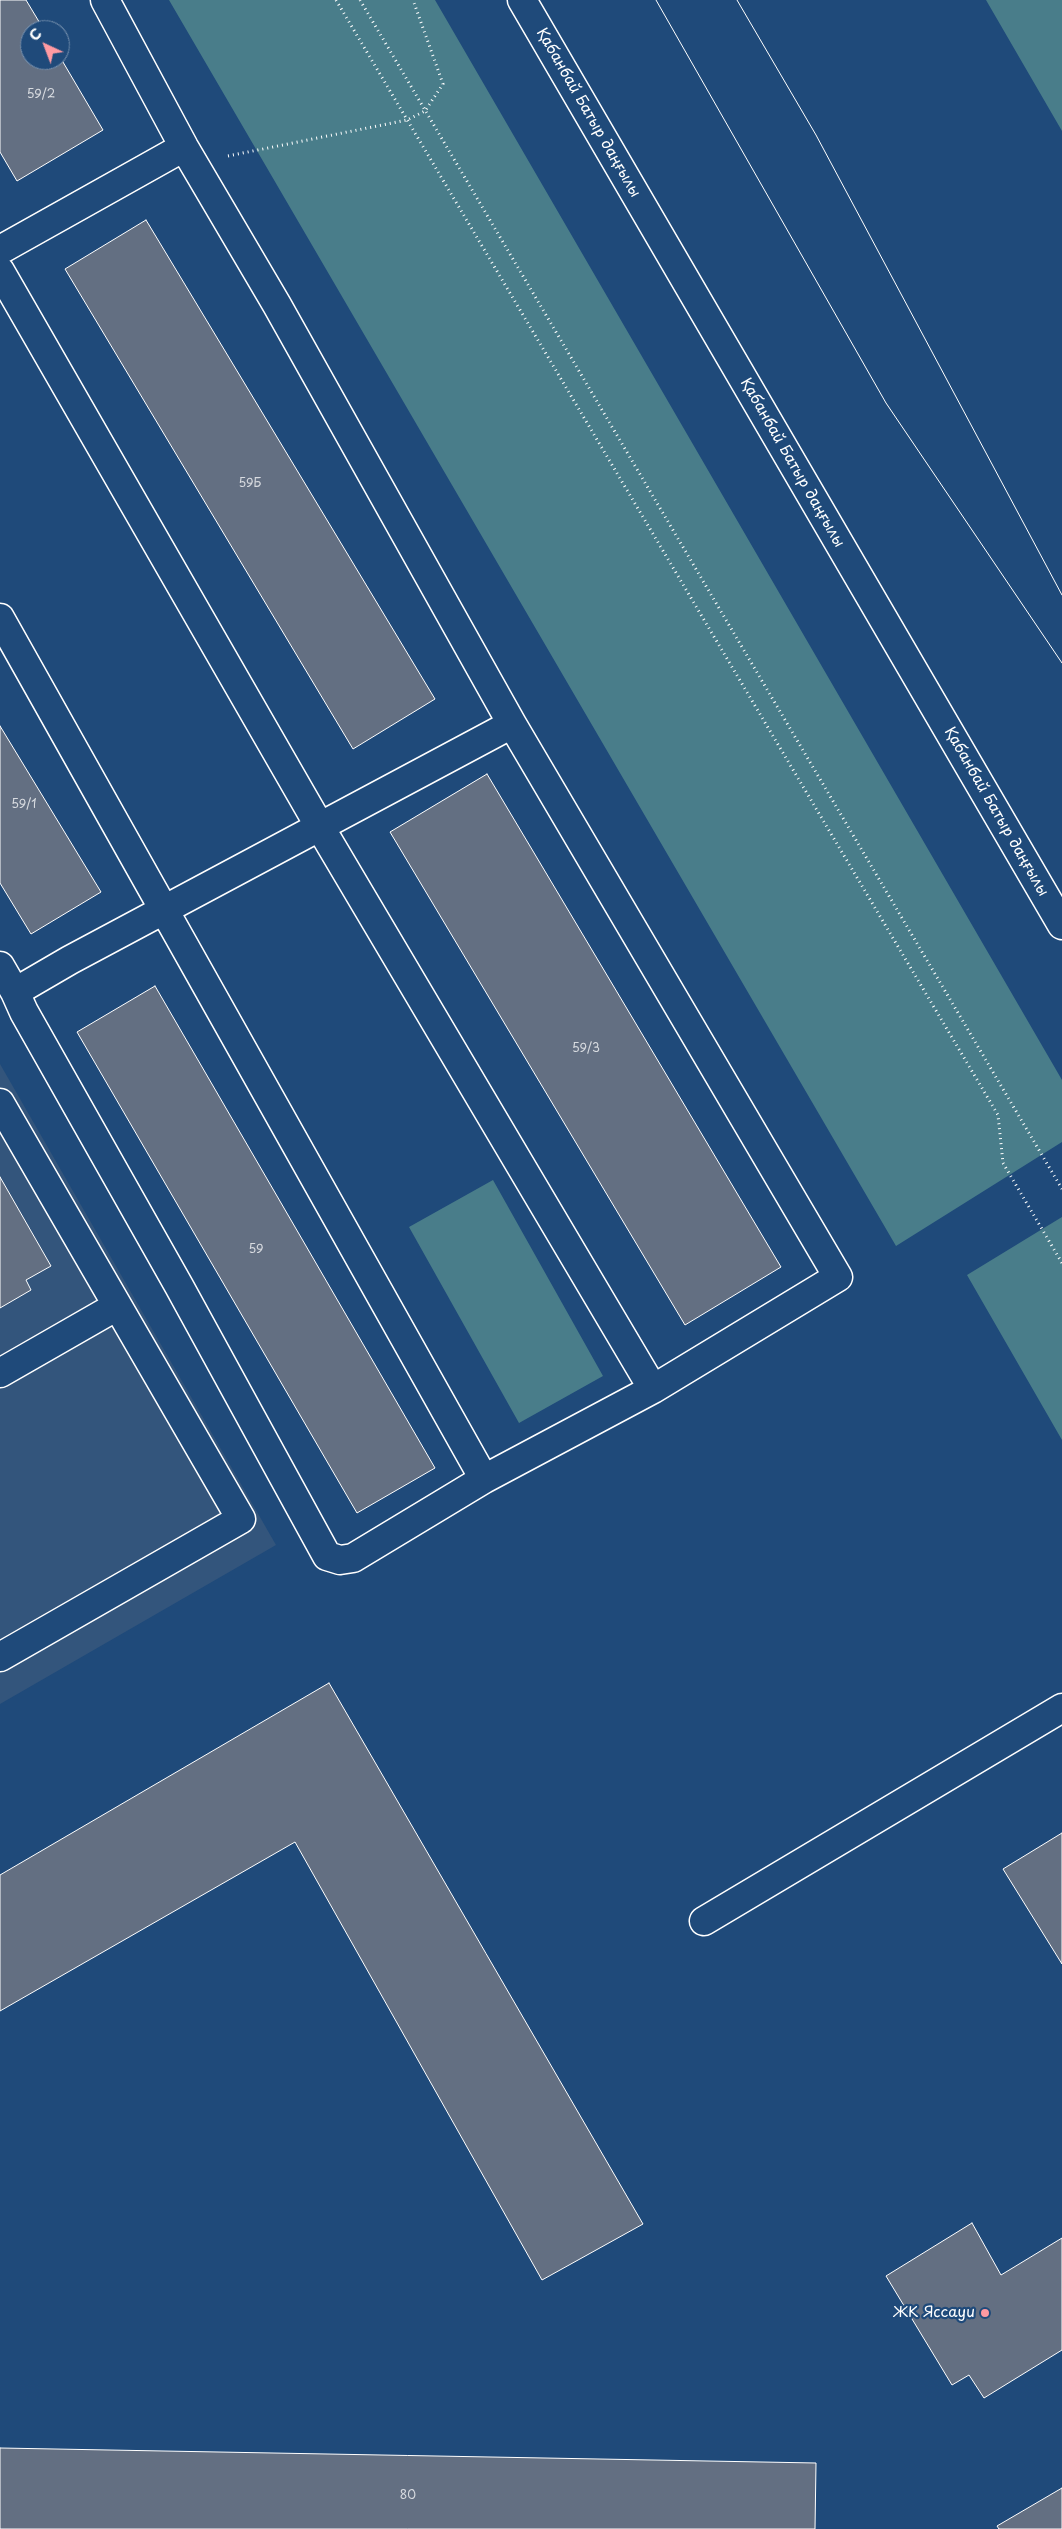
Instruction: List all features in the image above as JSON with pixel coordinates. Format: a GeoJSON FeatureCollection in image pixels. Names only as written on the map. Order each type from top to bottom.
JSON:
{"type":"FeatureCollection","features":[{"type":"Feature","properties":{"kind":"street"},"geometry":{"type":"LineString","coordinates":[[0,966],[327,1556],[340,1560],[353,1558],[484,1479],[653,1389],[838,1277],[512,724],[276,305],[188,155],[104,0]]}},
{"type":"Feature","properties":{"kind":"street","name":"Қабанбай Батыр даңғылы"},"geometry":{"type":"LineString","coordinates":[[522,0],[1062,925]]}},
{"type":"Feature","properties":{"kind":"street"},"geometry":{"type":"LineString","coordinates":[[0,250],[188,155]]}},
{"type":"Feature","properties":{"kind":"street"},"geometry":{"type":"LineString","coordinates":[[0,271],[320,828],[653,1389]]}},
{"type":"Feature","properties":{"kind":"street"},"geometry":{"type":"LineString","coordinates":[[0,618],[484,1479]]}},
{"type":"Feature","properties":{"kind":"street"},"geometry":{"type":"LineString","coordinates":[[15,992],[70,960],[166,911],[512,724]]}},
{"type":"Feature","properties":{"kind":"street"},"geometry":{"type":"LineString","coordinates":[[0,1103],[241,1519],[0,1657]]}},
{"type":"Feature","properties":{"kind":"street"},"geometry":{"type":"LineString","coordinates":[[0,1373],[118,1306]]}},
{"type":"Feature","properties":{"kind":"street"},"geometry":{"type":"LineString","coordinates":[[704,1921],[1062,1708]]}},
{"type":"Feature","properties":{"kind":"path"},"geometry":{"type":"LineString","coordinates":[[336,0],[998,1115],[1003,1163],[1062,1263]]}},
{"type":"Feature","properties":{"kind":"path"},"geometry":{"type":"LineString","coordinates":[[360,0],[1062,1190]]}},
{"type":"Feature","properties":{"kind":"path"},"geometry":{"type":"LineString","coordinates":[[188,155],[407,120],[425,111],[443,84],[414,0]]}},
{"type":"Feature","properties":{"kind":"shaded area"},"geometry":{"type":"Polygon","coordinates":[[[0,1064],[276,1545],[0,1704],[0,1064]]]}},
{"type":"Feature","properties":{"kind":"green space"},"geometry":{"type":"Polygon","coordinates":[[[169,0],[435,0],[1062,1080],[1062,1142],[896,1246],[169,0]]]}},
{"type":"Feature","properties":{"kind":"green space"},"geometry":{"type":"Polygon","coordinates":[[[986,0],[1062,0],[1062,131],[986,0]]]}},
{"type":"Feature","properties":{"kind":"green space"},"geometry":{"type":"Polygon","coordinates":[[[493,1180],[603,1376],[519,1423],[409,1227],[493,1180]]]}},
{"type":"Feature","properties":{"kind":"green space"},"geometry":{"type":"Polygon","coordinates":[[[1062,1217],[1062,1440],[967,1275],[1062,1217]]]}},
{"type":"Feature","properties":{"kind":"building"},"geometry":{"type":"Polygon","coordinates":[[[0,0],[26,0],[38,20],[20,20],[20,70],[68,70],[103,130],[17,181],[0,152],[0,0]]]}},
{"type":"Feature","properties":{"kind":"building"},"geometry":{"type":"Polygon","coordinates":[[[146,220],[435,699],[353,749],[65,269],[146,220]]]}},
{"type":"Feature","properties":{"kind":"building"},"geometry":{"type":"Polygon","coordinates":[[[0,726],[101,892],[31,934],[0,883],[0,726]]]}},
{"type":"Feature","properties":{"kind":"building"},"geometry":{"type":"Polygon","coordinates":[[[487,774],[781,1267],[685,1325],[390,832],[487,774]]]}},
{"type":"Feature","properties":{"kind":"building"},"geometry":{"type":"Polygon","coordinates":[[[155,986],[435,1468],[357,1513],[77,1032],[155,986]]]}},
{"type":"Feature","properties":{"kind":"building"},"geometry":{"type":"Polygon","coordinates":[[[0,1177],[51,1266],[26,1280],[31,1290],[0,1308],[0,1177]]]}},
{"type":"Feature","properties":{"kind":"building"},"geometry":{"type":"Polygon","coordinates":[[[329,1683],[643,2224],[542,2280],[295,1842],[0,2011],[0,1875],[329,1683]]]}},
{"type":"Feature","properties":{"kind":"building"},"geometry":{"type":"Polygon","coordinates":[[[1062,1833],[1062,1964],[1003,1869],[1062,1833]]]}},
{"type":"Feature","properties":{"kind":"building","name":"ЖК Яссауи"},"geometry":{"type":"Polygon","coordinates":[[[972,2223],[1001,2275],[1062,2238],[1062,2350],[984,2398],[969,2375],[952,2385],[886,2276],[972,2223]]]}},
{"type":"Feature","properties":{"kind":"building"},"geometry":{"type":"Polygon","coordinates":[[[0,2448],[816,2463],[815,2529],[0,2529],[0,2448]]]}},
{"type":"Feature","properties":{"kind":"building"},"geometry":{"type":"Polygon","coordinates":[[[1062,2488],[1062,2529],[999,2529],[997,2526],[1062,2488]]]}},
{"type":"Feature","properties":{"kind":"tram line"},"geometry":{"type":"LineString","coordinates":[[656,0],[886,403],[1062,663]]}},
{"type":"Feature","properties":{"kind":"tram line"},"geometry":{"type":"LineString","coordinates":[[737,0],[816,135],[1062,595]]}},
{"type":"Feature","properties":{"kind":"place","name":"ЖК Яссауи"},"geometry":{"type":"Point","coordinates":[985,2313]}}]}
